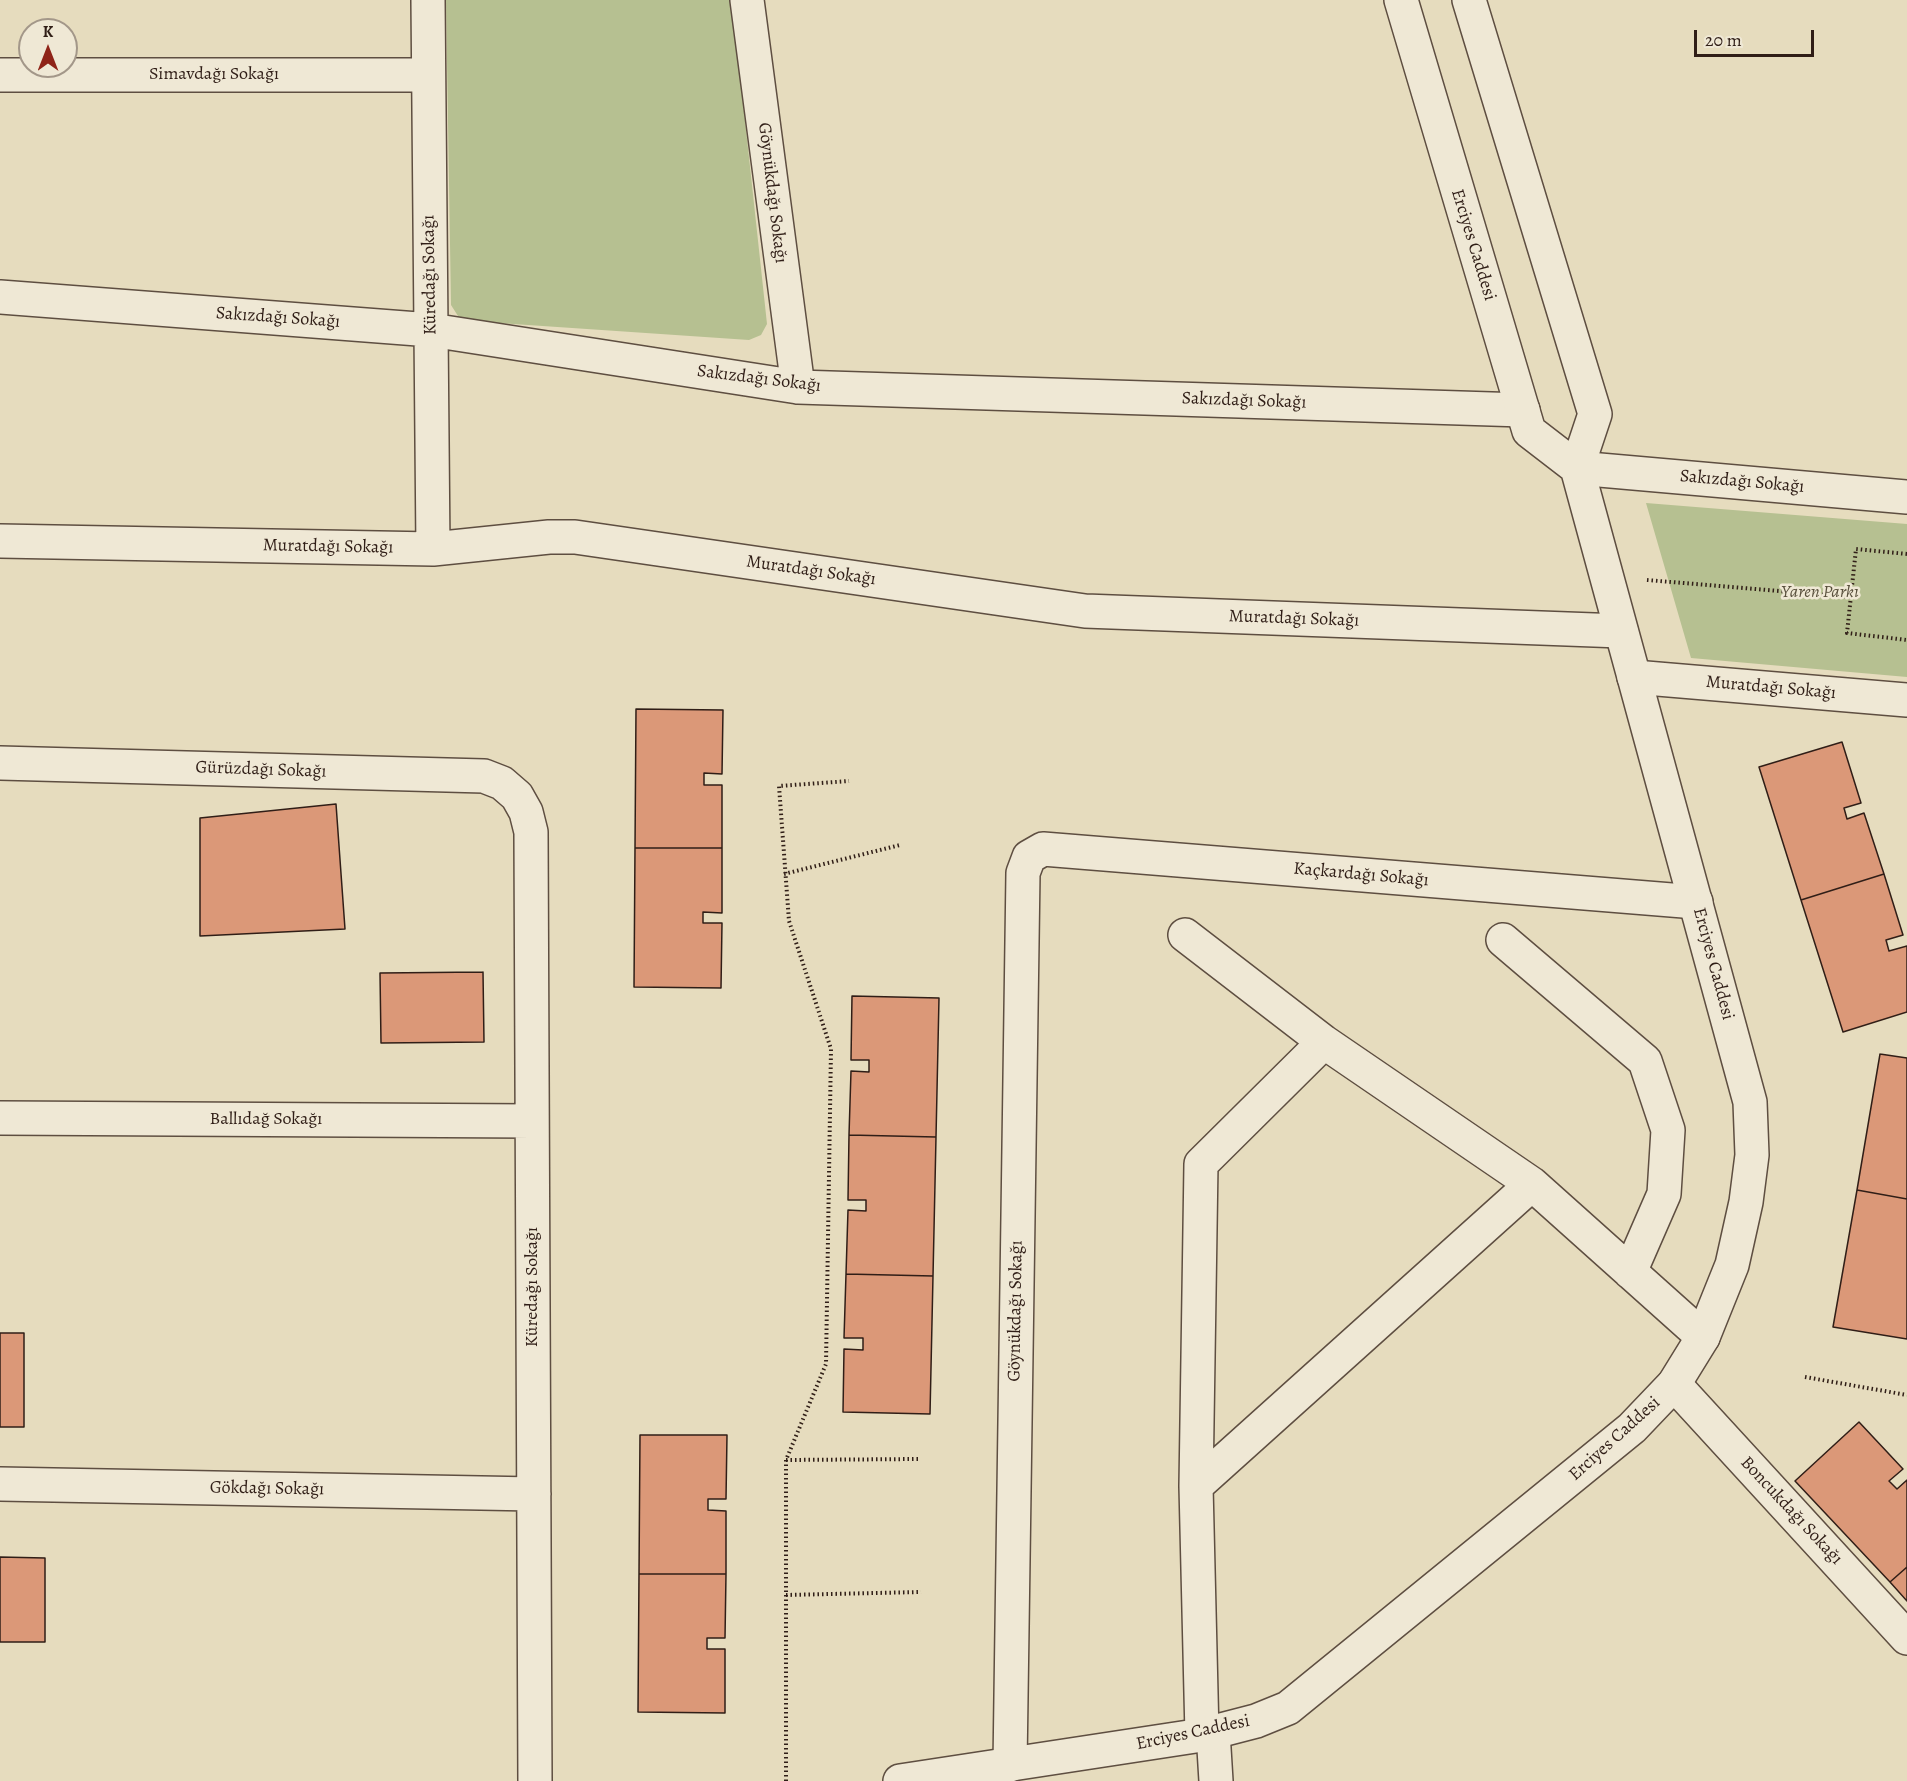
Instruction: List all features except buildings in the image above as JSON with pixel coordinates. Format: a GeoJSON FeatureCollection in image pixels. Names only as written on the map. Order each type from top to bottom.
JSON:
{"type":"FeatureCollection","features":[{"type":"Feature","properties":{"kind":"street","name":"Küredağı Sokağı"},"geometry":{"type":"LineString","coordinates":[[428,0],[433,549]]}},
{"type":"Feature","properties":{"kind":"street","name":"Göynükdağı Sokağı"},"geometry":{"type":"LineString","coordinates":[[747,0],[798,387]]}},
{"type":"Feature","properties":{"kind":"street","name":"Erciyes Caddesi"},"geometry":{"type":"LineString","coordinates":[[900,1781],[1208,1733],[1256,1721],[1288,1708],[1632,1428],[1674,1384],[1703,1337],[1732,1265],[1746,1202],[1752,1155],[1750,1102],[1577,468],[1529,431],[1401,0]]}},
{"type":"Feature","properties":{"kind":"street"},"geometry":{"type":"LineString","coordinates":[[1469,0],[1595,414],[1577,468]]}},
{"type":"Feature","properties":{"kind":"street","name":"Simavdağı Sokağı"},"geometry":{"type":"LineString","coordinates":[[0,75],[428,75]]}},
{"type":"Feature","properties":{"kind":"street","name":"Sakızdağı Sokağı"},"geometry":{"type":"LineString","coordinates":[[0,297],[431,330],[798,387],[1523,410]]}},
{"type":"Feature","properties":{"kind":"street","name":"Sakızdağı Sokağı"},"geometry":{"type":"LineString","coordinates":[[1577,468],[1907,497]]}},
{"type":"Feature","properties":{"kind":"street","name":"Muratdağı Sokağı"},"geometry":{"type":"LineString","coordinates":[[0,541],[433,549],[568,537],[1085,611],[1622,631]]}},
{"type":"Feature","properties":{"kind":"street","name":"Muratdağı Sokağı"},"geometry":{"type":"LineString","coordinates":[[1634,677],[1907,700]]}},
{"type":"Feature","properties":{"kind":"street","name":"Gürüzdağı Sokağı"},"geometry":{"type":"LineString","coordinates":[[0,763],[484,776],[502,783],[516,796]]}},
{"type":"Feature","properties":{"kind":"street","name":"Küredağı Sokağı"},"geometry":{"type":"LineString","coordinates":[[516,796],[526,812],[531,832],[535,1781]]}},
{"type":"Feature","properties":{"kind":"street","name":"Kaçkardağı Sokağı"},"geometry":{"type":"LineString","coordinates":[[1029,857],[1043,849],[1696,902]]}},
{"type":"Feature","properties":{"kind":"street","name":"Göynükdağı Sokağı"},"geometry":{"type":"LineString","coordinates":[[1010,1765],[1023,873],[1029,857]]}},
{"type":"Feature","properties":{"kind":"street"},"geometry":{"type":"LineString","coordinates":[[1185,935],[1324,1042],[1532,1184],[1703,1337]]}},
{"type":"Feature","properties":{"kind":"street"},"geometry":{"type":"LineString","coordinates":[[1503,940],[1645,1061],[1668,1130],[1664,1194],[1630,1272]]}},
{"type":"Feature","properties":{"kind":"street"},"geometry":{"type":"LineString","coordinates":[[1216,1781],[1208,1733],[1196,1486],[1201,1164],[1324,1042]]}},
{"type":"Feature","properties":{"kind":"street","name":"Ballıdağ Sokağı"},"geometry":{"type":"LineString","coordinates":[[0,1118],[532,1121]]}},
{"type":"Feature","properties":{"kind":"street"},"geometry":{"type":"LineString","coordinates":[[1196,1486],[1532,1184]]}},
{"type":"Feature","properties":{"kind":"street","name":"Boncukdağı Sokağı"},"geometry":{"type":"LineString","coordinates":[[1674,1384],[1907,1638]]}},
{"type":"Feature","properties":{"kind":"street","name":"Gökdağı Sokağı"},"geometry":{"type":"LineString","coordinates":[[0,1484],[534,1494]]}},
{"type":"Feature","properties":{"kind":"path"},"geometry":{"type":"LineString","coordinates":[[1907,554],[1856,549],[1848,633],[1907,640]]}},
{"type":"Feature","properties":{"kind":"path"},"geometry":{"type":"LineString","coordinates":[[1607,577],[1851,597]]}},
{"type":"Feature","properties":{"kind":"path"},"geometry":{"type":"LineString","coordinates":[[786,1781],[786,1460],[826,1364],[831,1049],[789,921],[779,786],[849,781]]}},
{"type":"Feature","properties":{"kind":"path"},"geometry":{"type":"LineString","coordinates":[[784,874],[900,845]]}},
{"type":"Feature","properties":{"kind":"path"},"geometry":{"type":"LineString","coordinates":[[1805,1377],[1907,1395]]}},
{"type":"Feature","properties":{"kind":"path"},"geometry":{"type":"LineString","coordinates":[[786,1460],[919,1459]]}},
{"type":"Feature","properties":{"kind":"path"},"geometry":{"type":"LineString","coordinates":[[786,1594],[921,1592]]}},
{"type":"Feature","properties":{"kind":"green space"},"geometry":{"type":"Polygon","coordinates":[[[446,0],[732,0],[767,324],[761,335],[749,340],[469,321],[458,316],[451,305],[446,0]]]}},
{"type":"Feature","properties":{"kind":"green space","name":"Yaren Parkı"},"geometry":{"type":"Polygon","coordinates":[[[1646,503],[1907,524],[1907,677],[1691,658],[1646,503]]]}}]}
